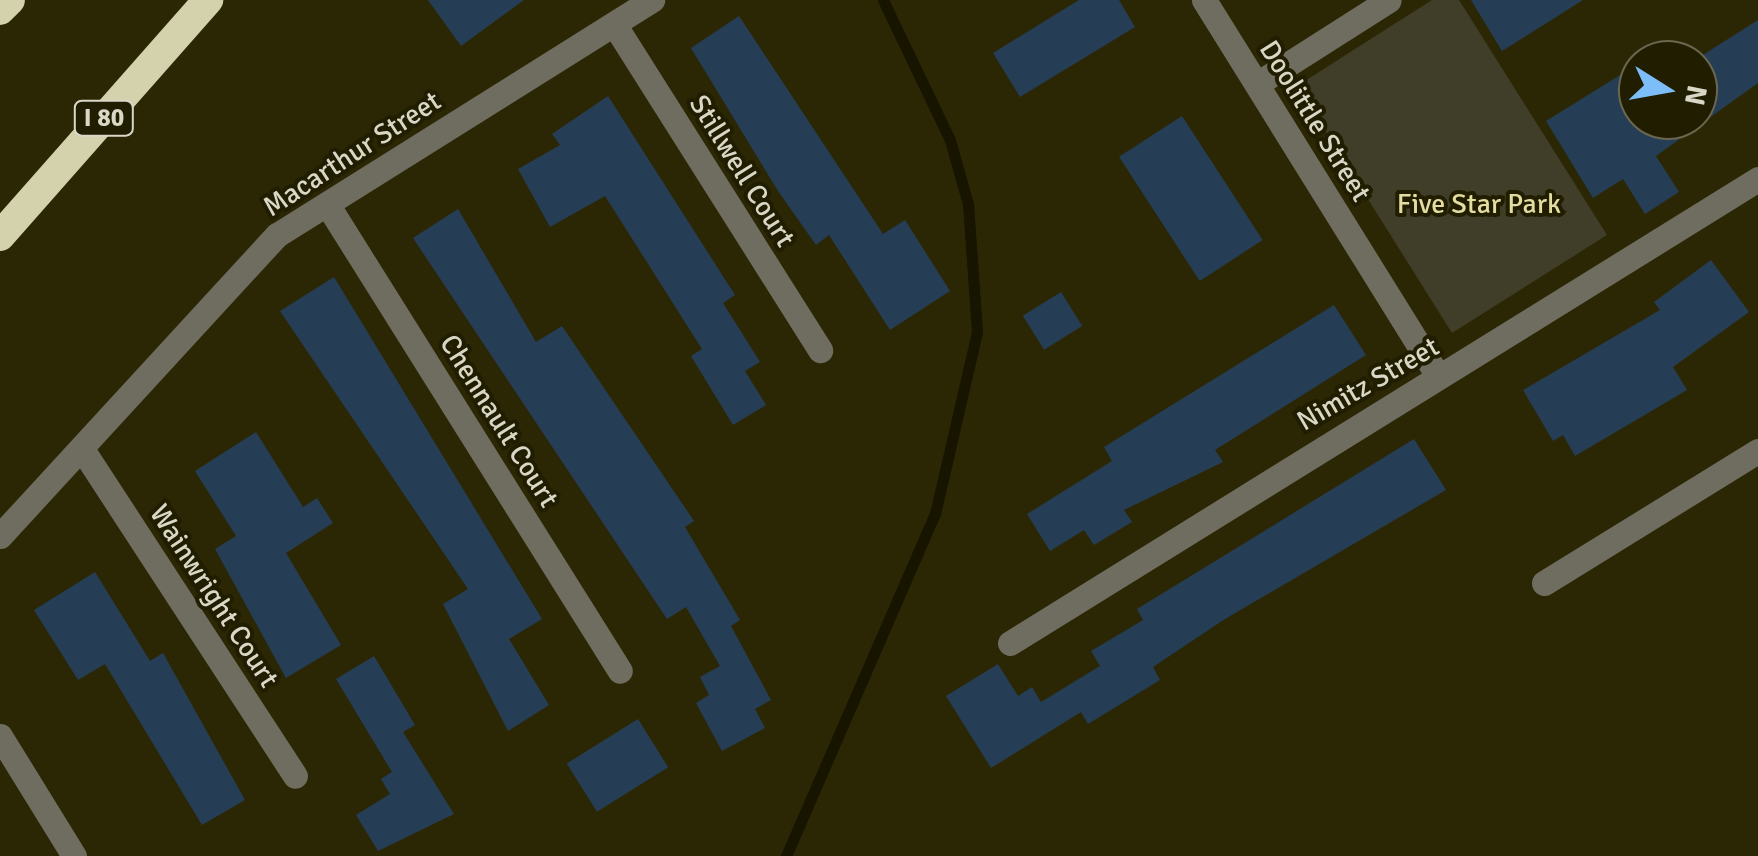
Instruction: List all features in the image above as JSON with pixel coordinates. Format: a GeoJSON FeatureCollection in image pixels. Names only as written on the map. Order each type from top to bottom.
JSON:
{"type":"FeatureCollection","features":[{"type":"Feature","properties":{"kind":"highway"},"geometry":{"type":"LineString","coordinates":[[1,4],[10,0]]}},
{"type":"Feature","properties":{"kind":"highway","name":"I 80"},"geometry":{"type":"LineString","coordinates":[[0,236],[208,0]]}},
{"type":"Feature","properties":{"kind":"street","name":"Macarthur Street"},"geometry":{"type":"LineString","coordinates":[[0,536],[278,236],[652,0]]}},
{"type":"Feature","properties":{"kind":"street","name":"Doolittle Street"},"geometry":{"type":"LineString","coordinates":[[1204,0],[1438,376]]}},
{"type":"Feature","properties":{"kind":"street"},"geometry":{"type":"LineString","coordinates":[[1257,84],[1389,0]]}},
{"type":"Feature","properties":{"kind":"street","name":"Stillwell Court"},"geometry":{"type":"LineString","coordinates":[[614,24],[820,350]]}},
{"type":"Feature","properties":{"kind":"street","name":"Nimitz Street"},"geometry":{"type":"LineString","coordinates":[[1010,643],[1758,179]]}},
{"type":"Feature","properties":{"kind":"street","name":"Chennault Court"},"geometry":{"type":"LineString","coordinates":[[328,204],[620,671]]}},
{"type":"Feature","properties":{"kind":"street","name":"Wainwright Court"},"geometry":{"type":"LineString","coordinates":[[82,449],[295,776]]}},
{"type":"Feature","properties":{"kind":"street"},"geometry":{"type":"LineString","coordinates":[[1544,583],[1758,452]]}},
{"type":"Feature","properties":{"kind":"street"},"geometry":{"type":"LineString","coordinates":[[0,736],[74,856]]}},
{"type":"Feature","properties":{"kind":"green space","name":"Five Star Park"},"geometry":{"type":"Polygon","coordinates":[[[1432,0],[1459,0],[1607,235],[1452,333],[1297,86],[1432,0]]]}},
{"type":"Feature","properties":{"kind":"building"},"geometry":{"type":"Polygon","coordinates":[[[428,0],[524,0],[461,46],[428,0]]]}},
{"type":"Feature","properties":{"kind":"building"},"geometry":{"type":"Polygon","coordinates":[[[1079,0],[1119,0],[1135,27],[1020,97],[993,53],[1079,0]]]}},
{"type":"Feature","properties":{"kind":"building"},"geometry":{"type":"Polygon","coordinates":[[[1471,0],[1583,0],[1502,51],[1471,0]]]}},
{"type":"Feature","properties":{"kind":"building"},"geometry":{"type":"Polygon","coordinates":[[[739,16],[883,234],[905,220],[950,291],[890,330],[829,235],[816,245],[778,191],[691,48],[739,16]]]}},
{"type":"Feature","properties":{"kind":"building"},"geometry":{"type":"Polygon","coordinates":[[[1758,20],[1758,83],[1718,112],[1718,45],[1758,20]]]}},
{"type":"Feature","properties":{"kind":"building"},"geometry":{"type":"Polygon","coordinates":[[[1618,76],[1618,140],[1678,140],[1656,156],[1679,192],[1645,214],[1623,179],[1593,198],[1546,121],[1618,76]]]}},
{"type":"Feature","properties":{"kind":"building"},"geometry":{"type":"Polygon","coordinates":[[[608,96],[735,295],[723,303],[760,362],[745,371],[766,405],[733,425],[691,356],[702,349],[605,196],[550,227],[518,169],[560,145],[552,134],[608,96]]]}},
{"type":"Feature","properties":{"kind":"building"},"geometry":{"type":"Polygon","coordinates":[[[1182,116],[1263,240],[1200,281],[1119,157],[1182,116]]]}},
{"type":"Feature","properties":{"kind":"building"},"geometry":{"type":"Polygon","coordinates":[[[458,209],[536,342],[562,326],[694,521],[685,527],[740,620],[731,626],[771,700],[755,709],[765,728],[722,751],[696,703],[709,695],[700,677],[720,666],[686,607],[667,619],[413,238],[458,209]]]}},
{"type":"Feature","properties":{"kind":"building"},"geometry":{"type":"Polygon","coordinates":[[[1711,260],[1749,312],[1673,367],[1687,390],[1575,456],[1563,435],[1553,441],[1523,390],[1660,310],[1654,302],[1711,260]]]}},
{"type":"Feature","properties":{"kind":"building"},"geometry":{"type":"Polygon","coordinates":[[[334,277],[542,619],[509,639],[549,705],[508,731],[443,604],[468,589],[280,311],[334,277]]]}},
{"type":"Feature","properties":{"kind":"building"},"geometry":{"type":"Polygon","coordinates":[[[1061,292],[1082,326],[1044,350],[1023,316],[1061,292]]]}},
{"type":"Feature","properties":{"kind":"building"},"geometry":{"type":"Polygon","coordinates":[[[1334,305],[1366,355],[1215,450],[1223,462],[1124,510],[1132,522],[1094,545],[1084,530],[1050,551],[1027,514],[1112,461],[1104,447],[1334,305]]]}},
{"type":"Feature","properties":{"kind":"building"},"geometry":{"type":"Polygon","coordinates":[[[256,432],[303,507],[317,498],[333,523],[286,553],[341,645],[286,678],[215,549],[236,536],[195,471],[256,432]]]}},
{"type":"Feature","properties":{"kind":"building"},"geometry":{"type":"Polygon","coordinates":[[[1414,439],[1446,490],[1225,619],[1153,667],[1160,680],[1088,724],[1081,712],[991,768],[946,696],[998,664],[1018,696],[1032,687],[1041,702],[1100,666],[1091,651],[1143,620],[1137,609],[1414,439]]]}},
{"type":"Feature","properties":{"kind":"building"},"geometry":{"type":"Polygon","coordinates":[[[95,572],[150,661],[163,653],[245,800],[202,825],[105,664],[78,680],[34,610],[95,572]]]}},
{"type":"Feature","properties":{"kind":"building"},"geometry":{"type":"Polygon","coordinates":[[[374,656],[415,725],[403,732],[454,814],[378,851],[356,815],[390,794],[381,779],[392,772],[336,679],[374,656]]]}},
{"type":"Feature","properties":{"kind":"building"},"geometry":{"type":"Polygon","coordinates":[[[638,719],[668,767],[597,812],[567,764],[638,719]]]}},
{"type":"Feature","properties":{"kind":"waterway"},"geometry":{"type":"LineString","coordinates":[[786,856],[935,514],[977,332],[968,204],[950,140],[883,0]]}}]}
